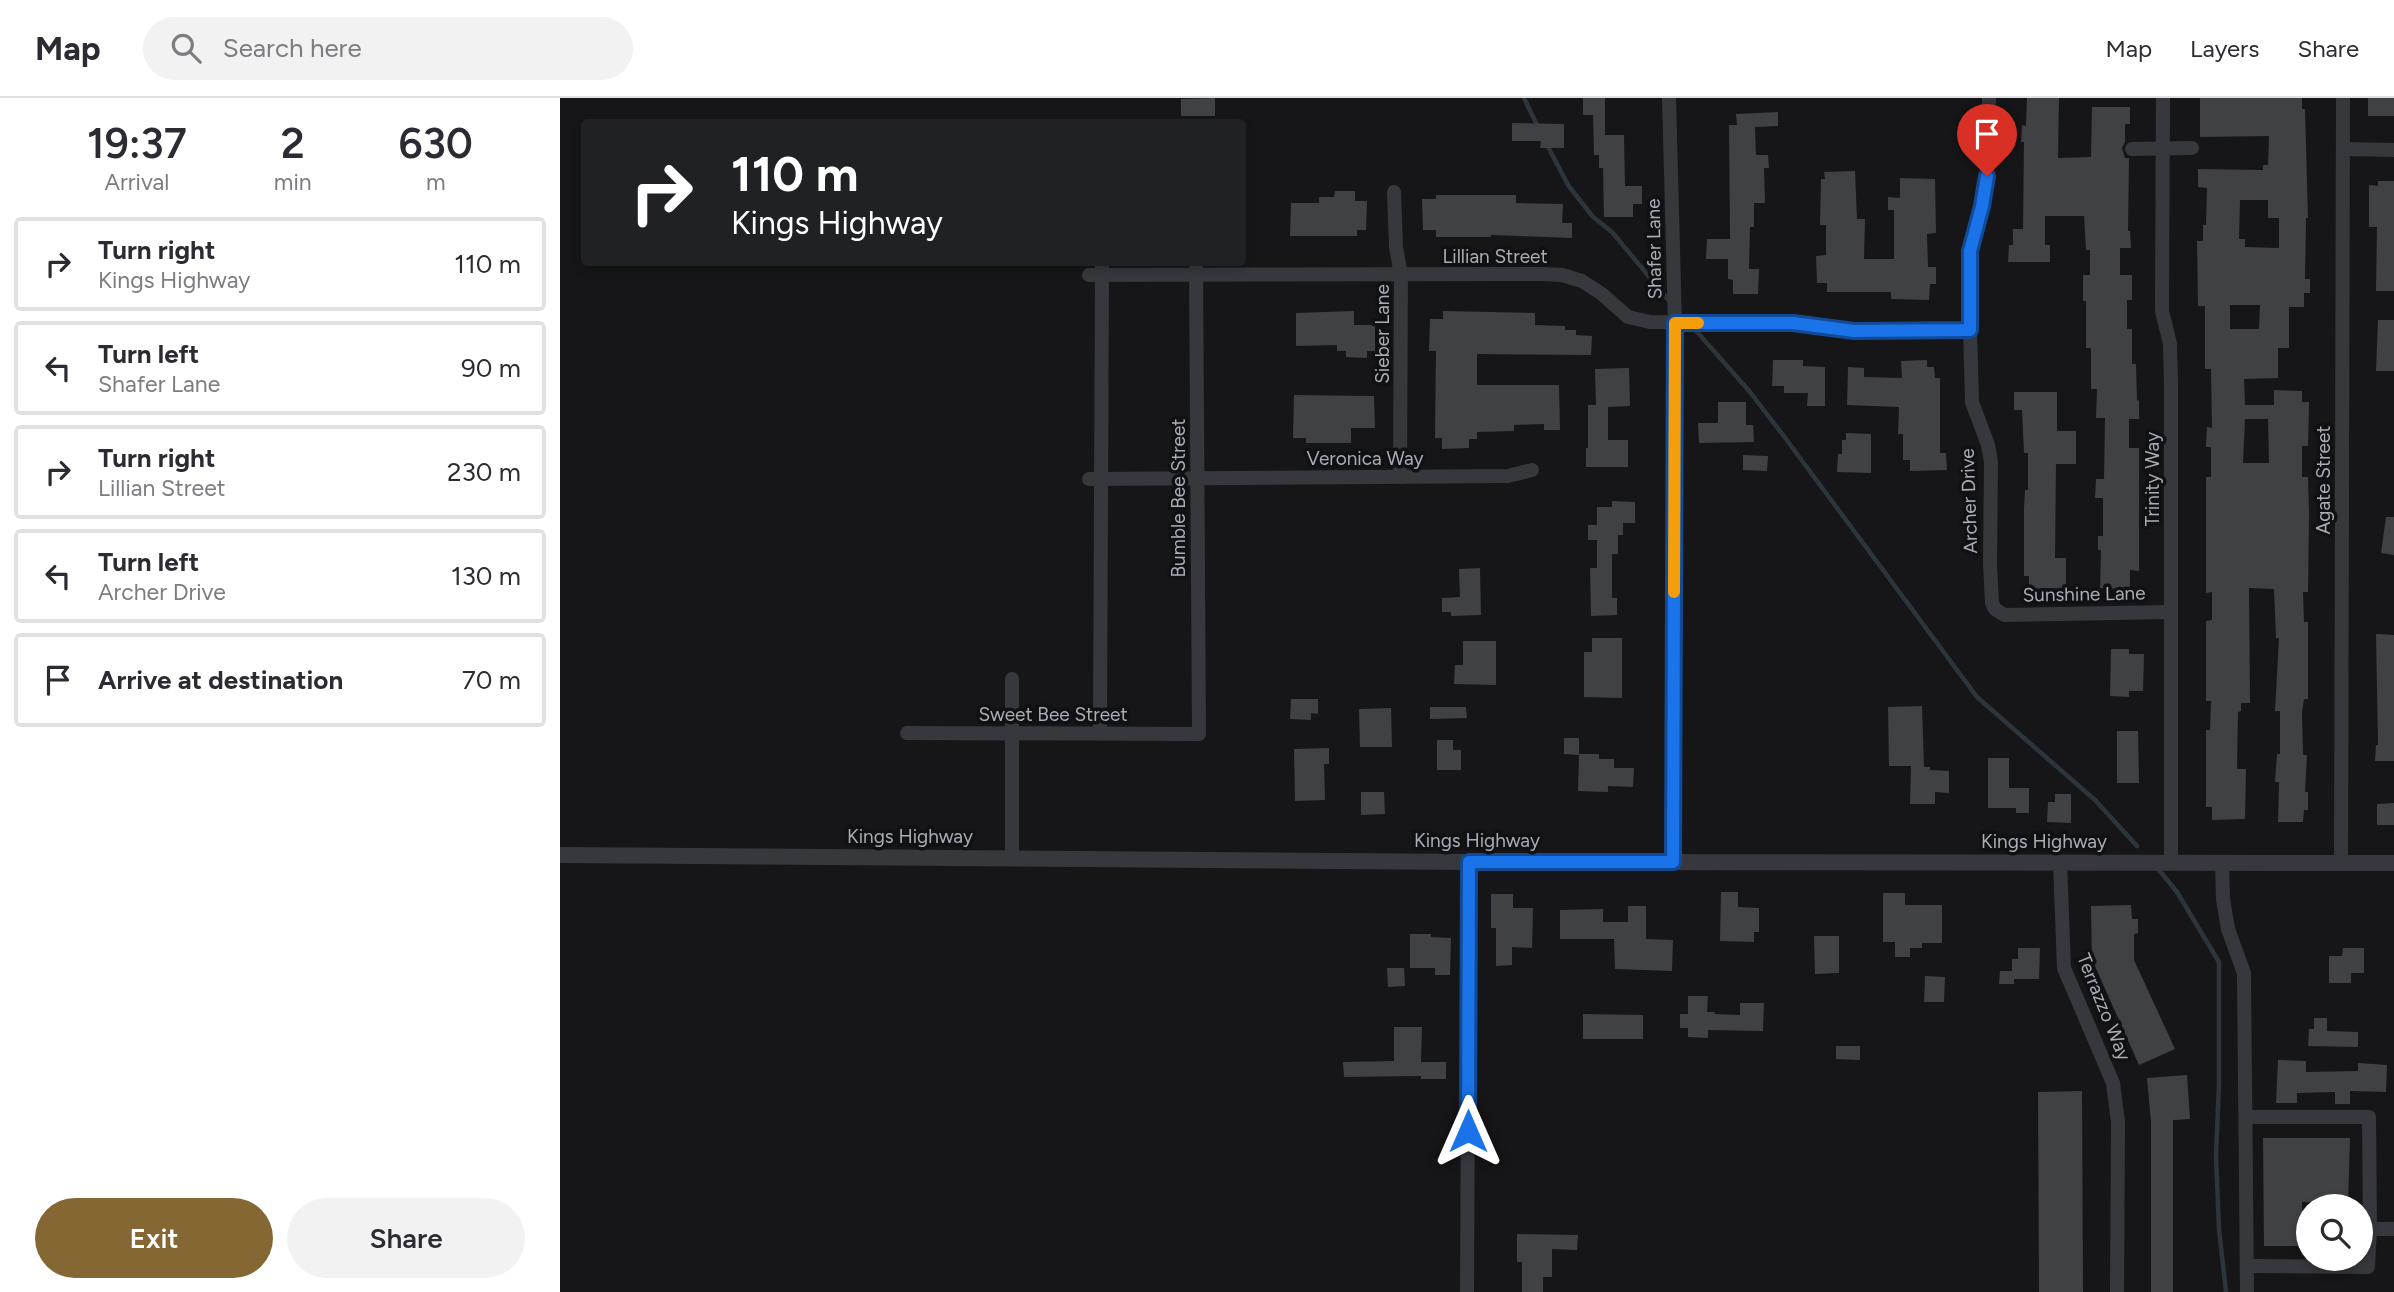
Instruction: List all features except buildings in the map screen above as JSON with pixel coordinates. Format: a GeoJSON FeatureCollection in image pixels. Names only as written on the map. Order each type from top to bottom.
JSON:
{"type":"FeatureCollection","features":[{"type":"Feature","properties":{"kind":"street","name":"Shafer Lane"},"geometry":{"type":"LineString","coordinates":[[1670,98],[1675,323],[1673,862]]}},
{"type":"Feature","properties":{"kind":"street","name":"Archer Drive"},"geometry":{"type":"LineString","coordinates":[[1989,98],[1987,176],[1970,251],[1970,330],[1972,402],[1988,445],[1991,463],[1990,564],[1992,603],[1998,612]]}},
{"type":"Feature","properties":{"kind":"street","name":"Trinity Way"},"geometry":{"type":"LineString","coordinates":[[2163,98],[2162,311],[2170,344],[2171,383],[2171,861]]}},
{"type":"Feature","properties":{"kind":"street","name":"Agate Street"},"geometry":{"type":"LineString","coordinates":[[2341,863],[2343,98]]}},
{"type":"Feature","properties":{"kind":"street"},"geometry":{"type":"LineString","coordinates":[[2132,149],[2192,148]]}},
{"type":"Feature","properties":{"kind":"street"},"geometry":{"type":"LineString","coordinates":[[2343,149],[2394,150]]}},
{"type":"Feature","properties":{"kind":"street","name":"Sieber Lane"},"geometry":{"type":"LineString","coordinates":[[1394,192],[1396,247],[1401,275],[1400,477]]}},
{"type":"Feature","properties":{"kind":"street","name":"Lillian Street"},"geometry":{"type":"LineString","coordinates":[[1097,271],[1196,269],[1401,275],[1562,275],[1582,281],[1628,317],[1650,323],[1793,323],[1854,331],[1970,330]]}},
{"type":"Feature","properties":{"kind":"street","name":"Bumble Bee Street"},"geometry":{"type":"LineString","coordinates":[[1196,269],[1199,734]]}},
{"type":"Feature","properties":{"kind":"street"},"geometry":{"type":"LineString","coordinates":[[1097,271],[1095,479],[1100,733]]}},
{"type":"Feature","properties":{"kind":"street","name":"Veronica Way"},"geometry":{"type":"LineString","coordinates":[[1095,479],[1508,476],[1532,470]]}},
{"type":"Feature","properties":{"kind":"street","name":"Sunshine Lane"},"geometry":{"type":"LineString","coordinates":[[1998,612],[2004,615],[2171,612]]}},
{"type":"Feature","properties":{"kind":"street"},"geometry":{"type":"LineString","coordinates":[[1012,679],[1012,858]]}},
{"type":"Feature","properties":{"kind":"street","name":"Sweet Bee Street"},"geometry":{"type":"LineString","coordinates":[[907,733],[1199,734]]}},
{"type":"Feature","properties":{"kind":"street","name":"Kings Highway"},"geometry":{"type":"LineString","coordinates":[[560,855],[1469,862],[2394,863]]}},
{"type":"Feature","properties":{"kind":"street"},"geometry":{"type":"LineString","coordinates":[[1467,1292],[1469,862]]}},
{"type":"Feature","properties":{"kind":"street","name":"Terrazzo Way"},"geometry":{"type":"LineString","coordinates":[[2060,862],[2064,968],[2113,1083],[2118,1122],[2117,1292]]}},
{"type":"Feature","properties":{"kind":"street"},"geometry":{"type":"LineString","coordinates":[[2222,862],[2223,900],[2228,929],[2244,973],[2247,1292]]}},
{"type":"Feature","properties":{"kind":"street"},"geometry":{"type":"LineString","coordinates":[[2246,1117],[2369,1117],[2370,1194]]}},
{"type":"Feature","properties":{"kind":"street"},"geometry":{"type":"LineString","coordinates":[[2373,1229],[2394,1229]]}},
{"type":"Feature","properties":{"kind":"street"},"geometry":{"type":"LineString","coordinates":[[2247,1266],[2296,1266]]}},
{"type":"Feature","properties":{"kind":"waterway"},"geometry":{"type":"LineString","coordinates":[[1524,98],[1539,129]]}},
{"type":"Feature","properties":{"kind":"waterway"},"geometry":{"type":"LineString","coordinates":[[1546,143],[1568,185],[1593,217],[1612,232],[1671,303]]}},
{"type":"Feature","properties":{"kind":"waterway"},"geometry":{"type":"LineString","coordinates":[[1691,325],[1750,392],[1977,697],[2095,800],[2137,846]]}},
{"type":"Feature","properties":{"kind":"waterway"},"geometry":{"type":"LineString","coordinates":[[2159,870],[2177,892],[2219,962],[2216,1156],[2219,1229],[2226,1292]]}},
{"type":"Feature","properties":{"kind":"slow traffic"},"geometry":{"type":"LineString","coordinates":[[1674,592],[1675,323],[1698,323]]}},
{"type":"Feature","properties":{"kind":"route"},"geometry":{"type":"LineString","coordinates":[[1468,1131],[1469,862],[1673,862],[1675,323],[1793,323],[1854,331],[1970,330],[1970,251],[1987,176]]}}]}
